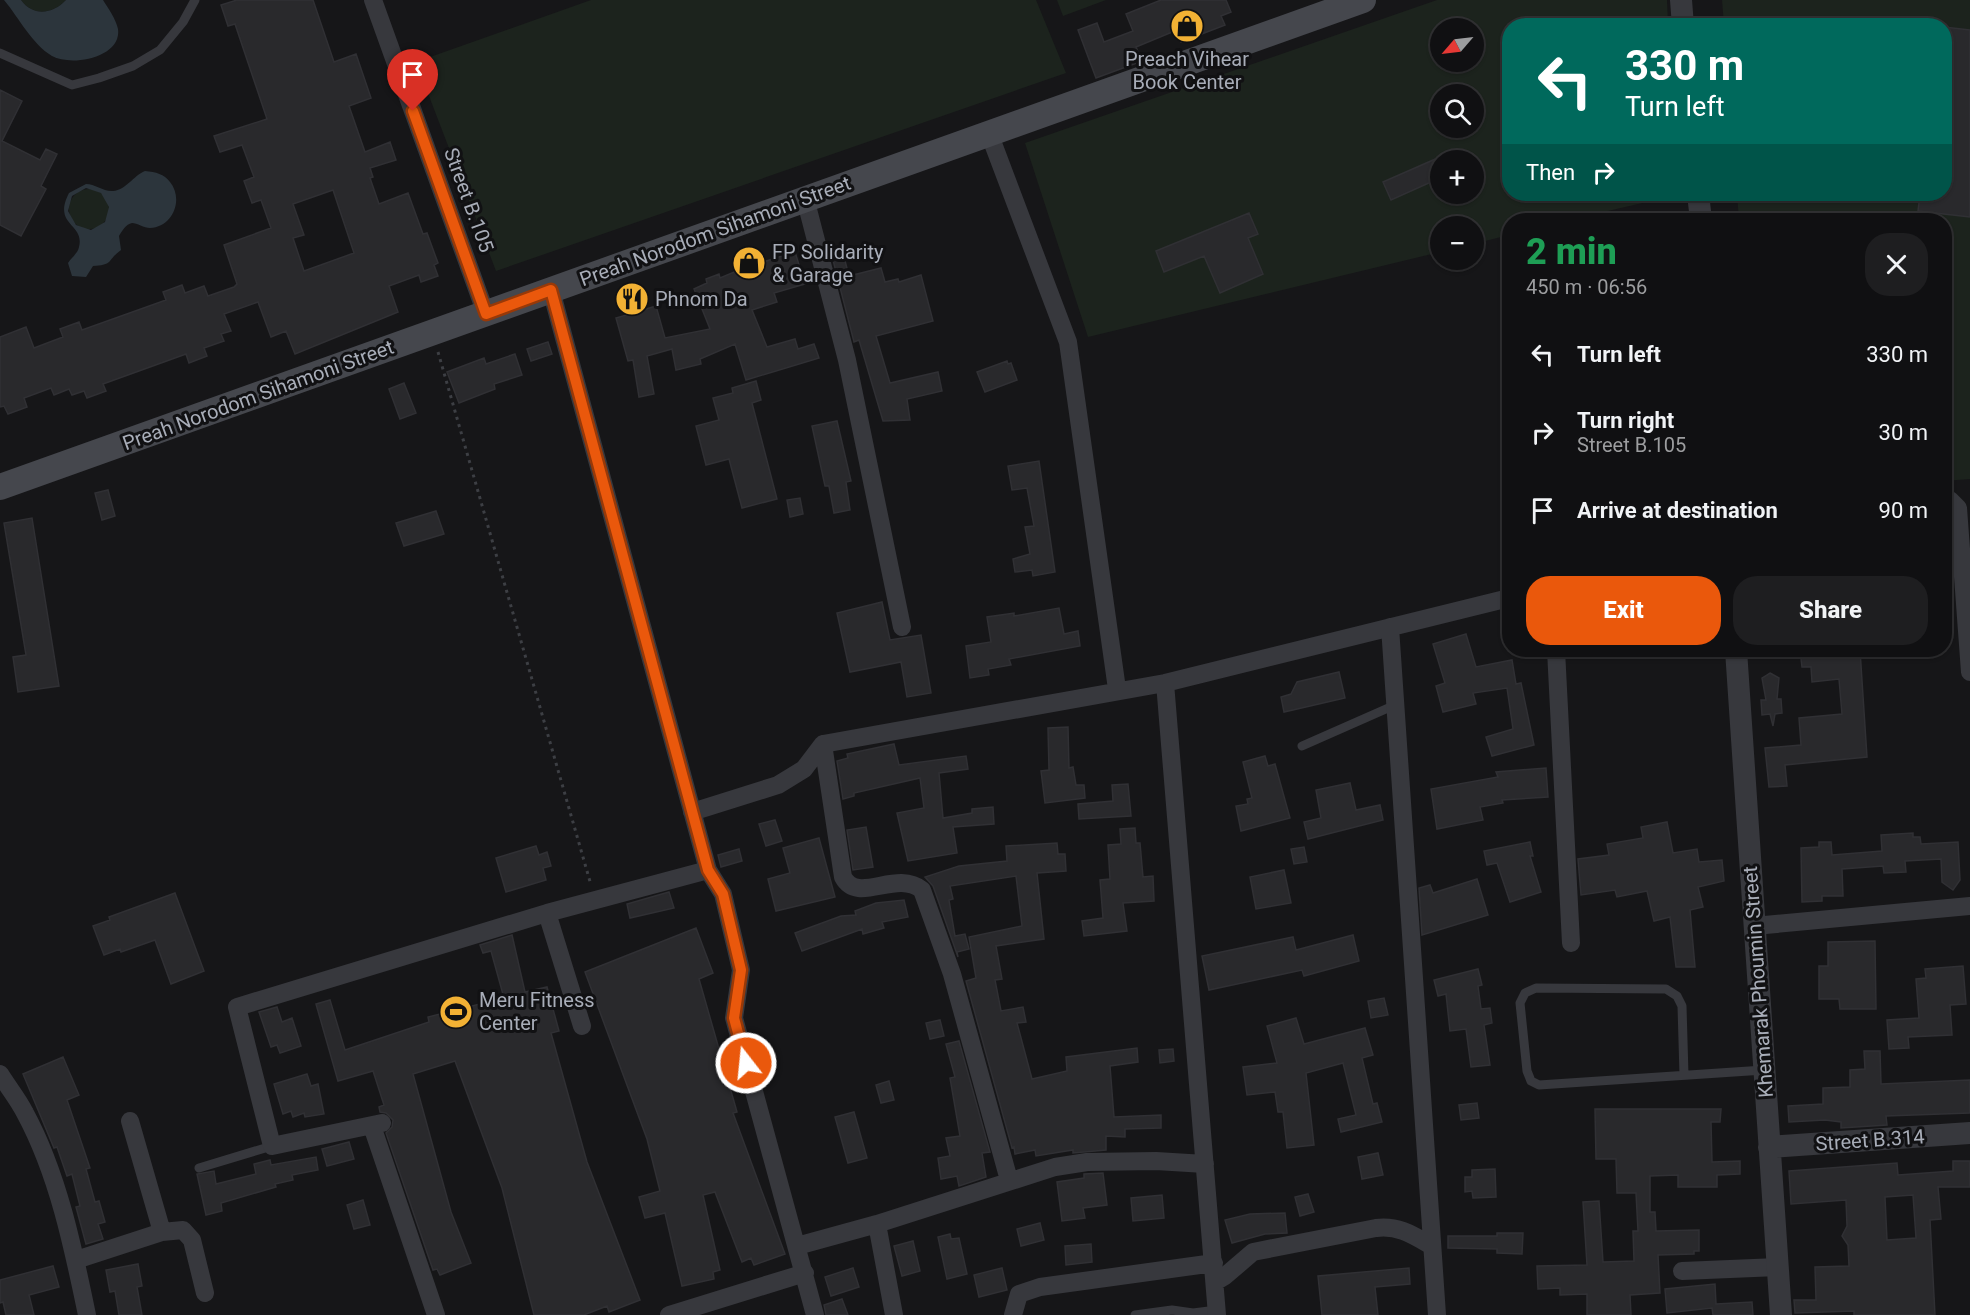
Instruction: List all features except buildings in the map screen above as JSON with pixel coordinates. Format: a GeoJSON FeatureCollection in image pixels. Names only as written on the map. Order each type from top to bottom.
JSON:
{"type":"FeatureCollection","features":[{"type":"Feature","properties":{"kind":"main road","name":"Preah Norodom Sihamoni Street"},"geometry":{"type":"LineString","coordinates":[[0,487],[1363,0]]}},
{"type":"Feature","properties":{"kind":"street","name":"Street B.105"},"geometry":{"type":"LineString","coordinates":[[373,0],[486,314]]}},
{"type":"Feature","properties":{"kind":"street"},"geometry":{"type":"LineString","coordinates":[[1681,0],[1682,18]]}},
{"type":"Feature","properties":{"kind":"street"},"geometry":{"type":"LineString","coordinates":[[989,133],[1068,342],[1117,689]]}},
{"type":"Feature","properties":{"kind":"street"},"geometry":{"type":"LineString","coordinates":[[805,198],[847,360],[902,627]]}},
{"type":"Feature","properties":{"kind":"street"},"geometry":{"type":"LineString","coordinates":[[551,290],[708,870],[723,894],[741,970],[734,1018],[815,1315]]}},
{"type":"Feature","properties":{"kind":"street"},"geometry":{"type":"LineString","coordinates":[[1952,502],[1958,508],[1970,672]]}},
{"type":"Feature","properties":{"kind":"street"},"geometry":{"type":"LineString","coordinates":[[692,812],[778,785],[804,769],[823,744],[1117,689],[1165,683],[1502,600]]}},
{"type":"Feature","properties":{"kind":"street"},"geometry":{"type":"LineString","coordinates":[[1390,627],[1437,1315]]}},
{"type":"Feature","properties":{"kind":"street"},"geometry":{"type":"LineString","coordinates":[[1556,657],[1570,943]]}},
{"type":"Feature","properties":{"kind":"street","name":"Khemarak Phoumin Street"},"geometry":{"type":"LineString","coordinates":[[1736,657],[1781,1315]]}},
{"type":"Feature","properties":{"kind":"street"},"geometry":{"type":"LineString","coordinates":[[1165,683],[1217,1313]]}},
{"type":"Feature","properties":{"kind":"street"},"geometry":{"type":"LineString","coordinates":[[823,744],[843,877],[848,885],[857,890],[902,881],[913,883],[922,890],[952,974],[1009,1180]]}},
{"type":"Feature","properties":{"kind":"street"},"geometry":{"type":"LineString","coordinates":[[436,1315],[377,1125],[272,1146],[237,1007],[547,913],[708,870]]}},
{"type":"Feature","properties":{"kind":"street"},"geometry":{"type":"LineString","coordinates":[[1754,926],[1970,906]]}},
{"type":"Feature","properties":{"kind":"street"},"geometry":{"type":"LineString","coordinates":[[547,913],[582,1026]]}},
{"type":"Feature","properties":{"kind":"street"},"geometry":{"type":"LineString","coordinates":[[0,1074],[25,1112],[42,1151],[76,1260],[87,1315]]}},
{"type":"Feature","properties":{"kind":"street"},"geometry":{"type":"LineString","coordinates":[[130,1121],[162,1232]]}},
{"type":"Feature","properties":{"kind":"street","name":"Street B.314"},"geometry":{"type":"LineString","coordinates":[[1769,1147],[1970,1133]]}},
{"type":"Feature","properties":{"kind":"street"},"geometry":{"type":"LineString","coordinates":[[797,1246],[877,1224],[1009,1180],[1087,1162],[1156,1161],[1205,1164]]}},
{"type":"Feature","properties":{"kind":"street"},"geometry":{"type":"LineString","coordinates":[[877,1224],[894,1315]]}},
{"type":"Feature","properties":{"kind":"street"},"geometry":{"type":"LineString","coordinates":[[1215,1282],[1253,1252],[1386,1226],[1404,1230],[1432,1246]]}},
{"type":"Feature","properties":{"kind":"street"},"geometry":{"type":"LineString","coordinates":[[76,1260],[162,1232],[183,1230],[189,1234],[206,1293]]}},
{"type":"Feature","properties":{"kind":"street"},"geometry":{"type":"LineString","coordinates":[[1013,1315],[1019,1294],[1040,1287],[1214,1263]]}},
{"type":"Feature","properties":{"kind":"street"},"geometry":{"type":"LineString","coordinates":[[1682,1271],[1778,1267]]}},
{"type":"Feature","properties":{"kind":"street"},"geometry":{"type":"LineString","coordinates":[[669,1315],[805,1273]]}},
{"type":"Feature","properties":{"kind":"lane"},"geometry":{"type":"LineString","coordinates":[[0,53],[72,85],[99,78],[133,66],[160,50],[183,22],[195,0]]}},
{"type":"Feature","properties":{"kind":"lane"},"geometry":{"type":"LineString","coordinates":[[1302,746],[1395,705]]}},
{"type":"Feature","properties":{"kind":"lane"},"geometry":{"type":"LineString","coordinates":[[1684,1075],[1682,1006],[1677,996],[1666,989],[1536,988],[1525,993],[1520,1003],[1527,1071],[1531,1081],[1539,1085],[1764,1070]]}},
{"type":"Feature","properties":{"kind":"lane"},"geometry":{"type":"LineString","coordinates":[[199,1168],[272,1146]]}},
{"type":"Feature","properties":{"kind":"lane"},"geometry":{"type":"LineString","coordinates":[[1135,1315],[1172,1310],[1192,1314],[1217,1313]]}},
{"type":"Feature","properties":{"kind":"path"},"geometry":{"type":"LineString","coordinates":[[433,333],[595,900]]}},
{"type":"Feature","properties":{"kind":"shaded area"},"geometry":{"type":"Polygon","coordinates":[[[4,0],[21,0],[31,9],[43,12],[61,5],[66,0],[103,0],[117,25],[117,39],[104,53],[83,60],[61,59],[52,56],[38,45],[4,0]]]}},
{"type":"Feature","properties":{"kind":"shaded area"},"geometry":{"type":"Polygon","coordinates":[[[21,0],[66,0],[61,5],[43,12],[31,9],[21,0]]]}},
{"type":"Feature","properties":{"kind":"shaded area"},"geometry":{"type":"Polygon","coordinates":[[[591,0],[1036,0],[1066,73],[496,271],[416,62],[591,0]]]}},
{"type":"Feature","properties":{"kind":"shaded area"},"geometry":{"type":"Polygon","coordinates":[[[1057,0],[1106,0],[1063,16],[1057,0]]]}},
{"type":"Feature","properties":{"kind":"shaded area"},"geometry":{"type":"Polygon","coordinates":[[[1437,0],[1667,0],[1668,18],[1502,18],[1502,201],[1651,201],[1599,213],[1502,213],[1502,237],[1484,241],[1484,216],[1430,216],[1430,254],[1088,337],[1025,143],[1437,0]]]}},
{"type":"Feature","properties":{"kind":"shaded area"},"geometry":{"type":"Polygon","coordinates":[[[1722,0],[1970,0],[1970,479],[1952,480],[1952,213],[1738,213],[1738,201],[1952,201],[1952,18],[1723,18],[1722,0]]]}},
{"type":"Feature","properties":{"kind":"shaded area"},"geometry":{"type":"Polygon","coordinates":[[[145,171],[156,173],[170,182],[176,196],[176,204],[170,217],[165,223],[150,228],[134,223],[128,225],[119,236],[121,250],[110,261],[93,266],[86,277],[72,276],[68,263],[79,247],[80,239],[64,212],[69,193],[86,184],[110,191],[118,190],[145,171]],[[86,188],[72,196],[68,211],[76,225],[91,230],[105,222],[109,207],[101,193],[86,188]]]}},
{"type":"Feature","properties":{"kind":"shaded area"},"geometry":{"type":"Polygon","coordinates":[[[89,189],[97,190],[103,195],[108,201],[108,217],[103,223],[97,228],[89,229],[81,228],[75,223],[70,217],[69,209],[70,201],[75,195],[81,190],[89,189]]]}},
{"type":"Feature","properties":{"kind":"place","name":"Preach Vihear Book Center"},"geometry":{"type":"Point","coordinates":[1187,26]}},
{"type":"Feature","properties":{"kind":"place","name":"FP Solidarity & Garage"},"geometry":{"type":"Point","coordinates":[749,263]}},
{"type":"Feature","properties":{"kind":"place","name":"Phnom Da"},"geometry":{"type":"Point","coordinates":[632,299]}},
{"type":"Feature","properties":{"kind":"place","name":"Meru Fitness Center"},"geometry":{"type":"Point","coordinates":[456,1012]}},
{"type":"Feature","properties":{"kind":"route"},"geometry":{"type":"LineString","coordinates":[[413,111],[486,314],[551,290],[708,870],[723,894],[741,970],[734,1018],[746,1063]]}}]}
